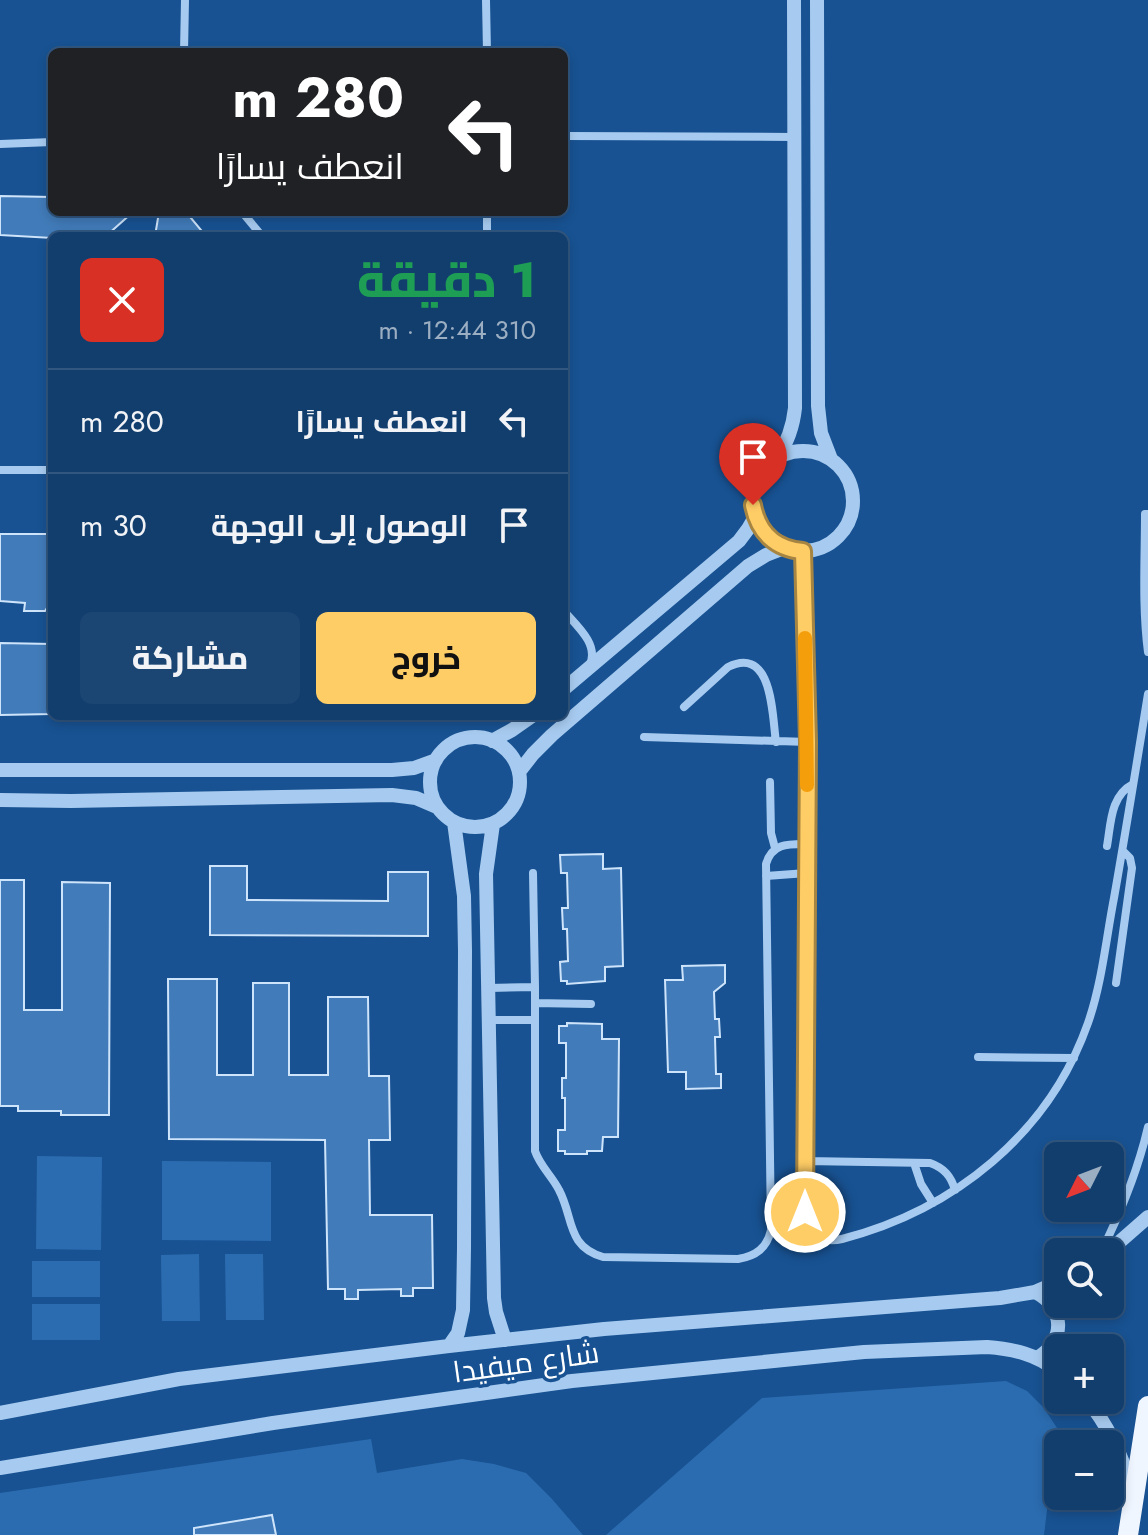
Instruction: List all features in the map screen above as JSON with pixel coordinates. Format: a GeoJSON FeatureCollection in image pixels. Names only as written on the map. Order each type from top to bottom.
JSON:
{"type":"FeatureCollection","features":[{"type":"Feature","properties":{"kind":"main road"},"geometry":{"type":"LineString","coordinates":[[1128,1535],[1148,1406]]}},
{"type":"Feature","properties":{"kind":"street"},"geometry":{"type":"LineString","coordinates":[[184,48],[185,0]]}},
{"type":"Feature","properties":{"kind":"street"},"geometry":{"type":"LineString","coordinates":[[486,0],[487,48]]}},
{"type":"Feature","properties":{"kind":"street"},"geometry":{"type":"LineString","coordinates":[[777,457],[810,451],[831,459],[839,466],[851,485],[853,508],[846,528],[832,542],[803,551],[784,548],[763,532],[753,505],[755,483],[788,439],[795,408],[794,0]]}},
{"type":"Feature","properties":{"kind":"street"},"geometry":{"type":"LineString","coordinates":[[817,0],[818,406],[821,433],[831,459]]}},
{"type":"Feature","properties":{"kind":"street"},"geometry":{"type":"LineString","coordinates":[[568,136],[794,137]]}},
{"type":"Feature","properties":{"kind":"street"},"geometry":{"type":"LineString","coordinates":[[0,144],[48,142]]}},
{"type":"Feature","properties":{"kind":"street"},"geometry":{"type":"LineString","coordinates":[[245,216],[259,232]]}},
{"type":"Feature","properties":{"kind":"street"},"geometry":{"type":"LineString","coordinates":[[0,470],[48,470]]}},
{"type":"Feature","properties":{"kind":"street"},"geometry":{"type":"LineString","coordinates":[[1148,514],[1145,514],[1148,652]]}},
{"type":"Feature","properties":{"kind":"street"},"geometry":{"type":"LineString","coordinates":[[568,686],[739,541],[755,517]]}},
{"type":"Feature","properties":{"kind":"street"},"geometry":{"type":"LineString","coordinates":[[519,772],[552,735],[748,566],[784,548]]}},
{"type":"Feature","properties":{"kind":"street"},"geometry":{"type":"LineString","coordinates":[[803,551],[808,742],[805,1212],[807,1225],[815,1235],[826,1241],[887,1225],[955,1190],[995,1161],[1029,1127],[1057,1089],[1074,1058],[1094,1002],[1123,851],[1148,694]]}},
{"type":"Feature","properties":{"kind":"street"},"geometry":{"type":"LineString","coordinates":[[568,616],[590,643],[592,665]]}},
{"type":"Feature","properties":{"kind":"street"},"geometry":{"type":"LineString","coordinates":[[684,707],[728,667],[735,663],[751,664],[767,680],[776,742]]}},
{"type":"Feature","properties":{"kind":"street"},"geometry":{"type":"LineString","coordinates":[[592,665],[616,682]]}},
{"type":"Feature","properties":{"kind":"street"},"geometry":{"type":"LineString","coordinates":[[492,741],[527,720]]}},
{"type":"Feature","properties":{"kind":"street"},"geometry":{"type":"LineString","coordinates":[[0,800],[392,795],[416,798],[437,807],[454,822],[466,827],[480,827],[493,824],[512,808],[520,785],[519,772],[513,759],[504,748],[492,741],[471,737],[450,744],[436,760],[430,775],[431,792],[437,807]]}},
{"type":"Feature","properties":{"kind":"street"},"geometry":{"type":"LineString","coordinates":[[644,737],[808,742]]}},
{"type":"Feature","properties":{"kind":"street"},"geometry":{"type":"LineString","coordinates":[[0,770],[384,770],[414,768],[436,760]]}},
{"type":"Feature","properties":{"kind":"street"},"geometry":{"type":"LineString","coordinates":[[770,782],[775,848]]}},
{"type":"Feature","properties":{"kind":"street"},"geometry":{"type":"LineString","coordinates":[[1107,846],[1115,802],[1123,790],[1133,784]]}},
{"type":"Feature","properties":{"kind":"street"},"geometry":{"type":"LineString","coordinates":[[449,1346],[458,1333],[463,1310],[465,1191],[464,896],[454,822]]}},
{"type":"Feature","properties":{"kind":"street"},"geometry":{"type":"LineString","coordinates":[[493,824],[486,874],[494,1298],[505,1340]]}},
{"type":"Feature","properties":{"kind":"street"},"geometry":{"type":"LineString","coordinates":[[533,873],[535,1151],[560,1192],[572,1230],[581,1245],[595,1255],[612,1258],[738,1259],[757,1253],[766,1244],[771,1230],[767,858],[781,845],[807,844]]}},
{"type":"Feature","properties":{"kind":"street"},"geometry":{"type":"LineString","coordinates":[[1116,983],[1132,868],[1130,858],[1123,851]]}},
{"type":"Feature","properties":{"kind":"street"},"geometry":{"type":"LineString","coordinates":[[766,876],[807,873]]}},
{"type":"Feature","properties":{"kind":"street"},"geometry":{"type":"LineString","coordinates":[[489,988],[535,987]]}},
{"type":"Feature","properties":{"kind":"street"},"geometry":{"type":"LineString","coordinates":[[535,1003],[591,1004]]}},
{"type":"Feature","properties":{"kind":"street"},"geometry":{"type":"LineString","coordinates":[[490,1020],[535,1020]]}},
{"type":"Feature","properties":{"kind":"street"},"geometry":{"type":"LineString","coordinates":[[978,1057],[1074,1058]]}},
{"type":"Feature","properties":{"kind":"street"},"geometry":{"type":"LineString","coordinates":[[1108,1238],[1125,1201],[1148,1127]]}},
{"type":"Feature","properties":{"kind":"street"},"geometry":{"type":"LineString","coordinates":[[805,1161],[930,1163],[949,1176],[955,1190]]}},
{"type":"Feature","properties":{"kind":"street"},"geometry":{"type":"LineString","coordinates":[[914,1163],[921,1184],[933,1203]]}},
{"type":"Feature","properties":{"kind":"street"},"geometry":{"type":"LineString","coordinates":[[465,1191],[493,1190]]}},
{"type":"Feature","properties":{"kind":"street"},"geometry":{"type":"LineString","coordinates":[[1124,1238],[1148,1217]]}},
{"type":"Feature","properties":{"kind":"street"},"geometry":{"type":"LineString","coordinates":[[464,1248],[493,1246]]}},
{"type":"Feature","properties":{"kind":"street","name":"شارع ميفيدا"},"geometry":{"type":"LineString","coordinates":[[0,1413],[179,1379],[449,1346],[604,1329],[1000,1298],[1044,1288]]}},
{"type":"Feature","properties":{"kind":"street"},"geometry":{"type":"LineString","coordinates":[[1035,1292],[1055,1310],[1058,1328],[1049,1350],[1037,1358]]}},
{"type":"Feature","properties":{"kind":"street","name":"شارع ميفيدا"},"geometry":{"type":"LineString","coordinates":[[0,1468],[273,1423],[572,1381],[864,1352],[987,1347],[1021,1352],[1044,1363]]}},
{"type":"Feature","properties":{"kind":"street"},"geometry":{"type":"LineString","coordinates":[[1098,1414],[1125,1465],[1134,1495]]}},
{"type":"Feature","properties":{"kind":"shaded area"},"geometry":{"type":"Polygon","coordinates":[[[37,1156],[102,1157],[101,1250],[36,1249],[37,1156]]]}},
{"type":"Feature","properties":{"kind":"shaded area"},"geometry":{"type":"Polygon","coordinates":[[[162,1161],[271,1162],[271,1241],[162,1240],[162,1161]]]}},
{"type":"Feature","properties":{"kind":"shaded area"},"geometry":{"type":"Polygon","coordinates":[[[199,1254],[200,1321],[162,1321],[161,1255],[199,1254]]]}},
{"type":"Feature","properties":{"kind":"shaded area"},"geometry":{"type":"Polygon","coordinates":[[[225,1254],[263,1254],[264,1320],[226,1320],[225,1254]]]}},
{"type":"Feature","properties":{"kind":"shaded area"},"geometry":{"type":"Polygon","coordinates":[[[32,1261],[100,1261],[100,1297],[32,1297],[32,1261]]]}},
{"type":"Feature","properties":{"kind":"shaded area"},"geometry":{"type":"Polygon","coordinates":[[[32,1304],[100,1304],[100,1340],[32,1340],[32,1304]]]}},
{"type":"Feature","properties":{"kind":"shaded area"},"geometry":{"type":"Polygon","coordinates":[[[1006,1381],[1027,1391],[1044,1408],[1044,1414],[1048,1414],[1057,1428],[1044,1430],[1044,1510],[1047,1510],[1044,1535],[606,1535],[762,1398],[1006,1381]]]}},
{"type":"Feature","properties":{"kind":"shaded area"},"geometry":{"type":"Polygon","coordinates":[[[371,1439],[377,1473],[462,1459],[526,1473],[583,1535],[0,1535],[0,1493],[371,1439]]]}},
{"type":"Feature","properties":{"kind":"building"},"geometry":{"type":"Polygon","coordinates":[[[0,196],[48,197],[48,216],[128,216],[110,232],[48,232],[48,238],[0,235],[0,196]]]}},
{"type":"Feature","properties":{"kind":"building"},"geometry":{"type":"Polygon","coordinates":[[[158,216],[189,216],[203,232],[156,232],[158,216]]]}},
{"type":"Feature","properties":{"kind":"building"},"geometry":{"type":"Polygon","coordinates":[[[0,534],[48,534],[48,606],[45,611],[24,611],[25,603],[0,601],[0,534]]]}},
{"type":"Feature","properties":{"kind":"building"},"geometry":{"type":"Polygon","coordinates":[[[0,643],[48,644],[48,714],[0,715],[0,643]]]}},
{"type":"Feature","properties":{"kind":"building"},"geometry":{"type":"Polygon","coordinates":[[[603,854],[603,869],[621,868],[623,966],[605,967],[605,981],[567,984],[567,981],[561,981],[560,962],[568,961],[567,929],[563,929],[562,908],[568,908],[567,873],[561,873],[560,855],[603,854]]]}},
{"type":"Feature","properties":{"kind":"building"},"geometry":{"type":"Polygon","coordinates":[[[210,866],[247,866],[247,900],[388,901],[388,872],[428,872],[428,936],[210,935],[210,866]]]}},
{"type":"Feature","properties":{"kind":"building"},"geometry":{"type":"Polygon","coordinates":[[[0,880],[24,880],[24,1010],[62,1010],[62,882],[110,883],[109,1115],[61,1115],[61,1111],[18,1111],[18,1106],[0,1106],[0,880]]]}},
{"type":"Feature","properties":{"kind":"building"},"geometry":{"type":"Polygon","coordinates":[[[725,965],[725,983],[714,992],[715,1019],[719,1019],[720,1037],[715,1037],[716,1074],[721,1074],[721,1088],[686,1089],[686,1072],[668,1072],[665,980],[683,980],[682,966],[725,965]]]}},
{"type":"Feature","properties":{"kind":"building"},"geometry":{"type":"Polygon","coordinates":[[[168,979],[217,979],[217,1075],[253,1075],[253,983],[289,983],[289,1075],[328,1075],[328,997],[368,997],[369,1076],[389,1076],[390,1140],[369,1140],[370,1215],[432,1215],[433,1288],[413,1288],[413,1296],[401,1296],[401,1289],[358,1290],[358,1299],[345,1299],[345,1289],[328,1289],[325,1140],[169,1139],[168,979]]]}},
{"type":"Feature","properties":{"kind":"building"},"geometry":{"type":"Polygon","coordinates":[[[567,1023],[602,1024],[602,1039],[619,1039],[618,1137],[603,1137],[602,1151],[565,1154],[565,1151],[558,1151],[558,1130],[565,1130],[562,1078],[566,1078],[566,1043],[559,1043],[559,1026],[567,1026],[567,1023]]]}},
{"type":"Feature","properties":{"kind":"building"},"geometry":{"type":"Polygon","coordinates":[[[272,1515],[276,1535],[194,1535],[194,1528],[272,1515]]]}},
{"type":"Feature","properties":{"kind":"slow traffic"},"geometry":{"type":"LineString","coordinates":[[805,638],[807,785]]}},
{"type":"Feature","properties":{"kind":"route"},"geometry":{"type":"LineString","coordinates":[[753,505],[758,525],[769,538],[784,548],[803,551],[808,742],[805,1212]]}}]}
